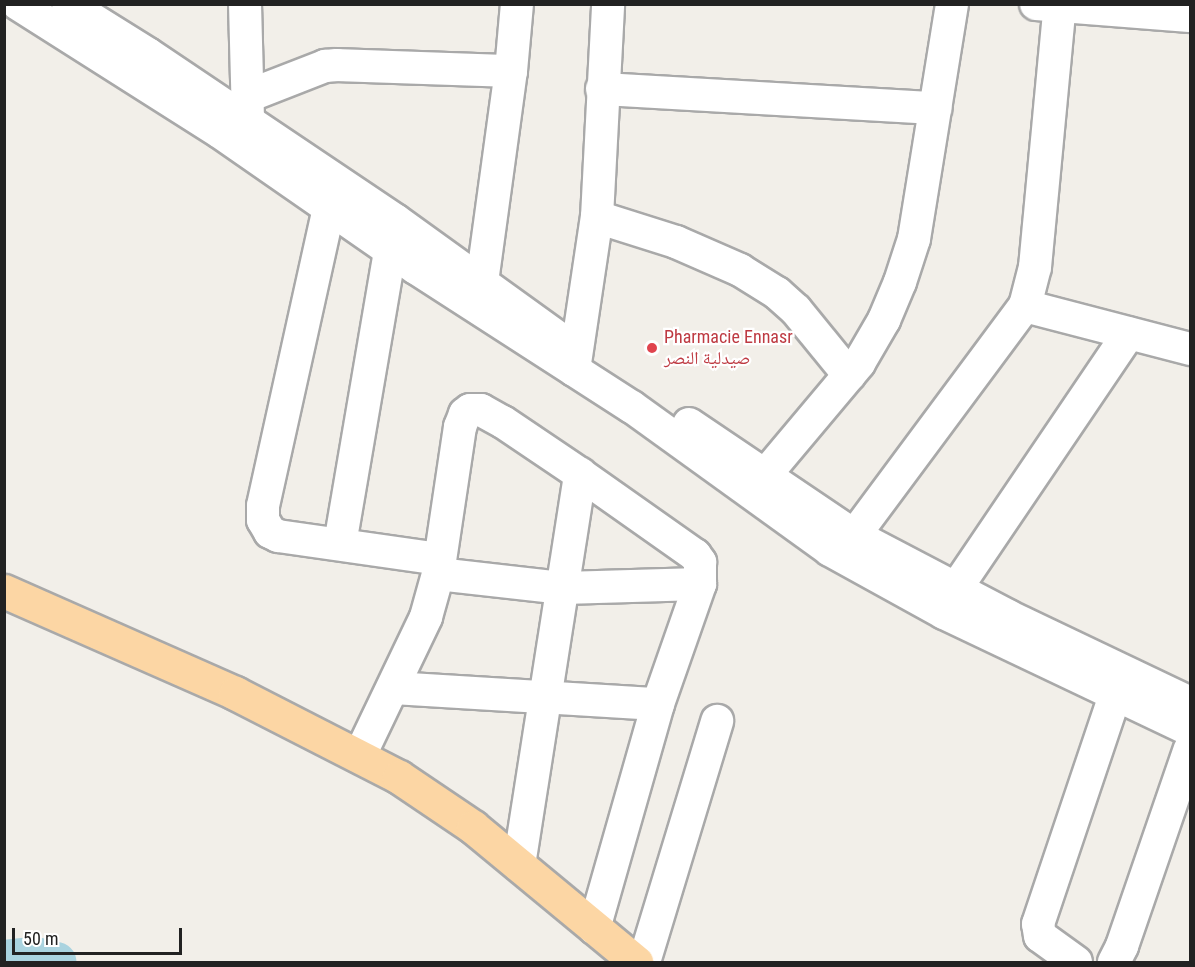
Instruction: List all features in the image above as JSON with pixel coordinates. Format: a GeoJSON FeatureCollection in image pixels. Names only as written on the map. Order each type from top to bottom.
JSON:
{"type":"FeatureCollection","features":[{"type":"Feature","properties":{"kind":"main road"},"geometry":{"type":"LineString","coordinates":[[4,591],[235,693],[360,755],[436,800],[519,865],[636,963]]}},
{"type":"Feature","properties":{"kind":"street"},"geometry":{"type":"LineString","coordinates":[[18,4],[248,153],[390,250],[766,474],[847,545],[955,590],[1002,627]]}},
{"type":"Feature","properties":{"kind":"street"},"geometry":{"type":"LineString","coordinates":[[68,4],[248,109],[482,282],[632,407],[847,545],[1002,627],[1119,683],[1191,730]]}},
{"type":"Feature","properties":{"kind":"street"},"geometry":{"type":"LineString","coordinates":[[245,4],[248,153]]}},
{"type":"Feature","properties":{"kind":"street"},"geometry":{"type":"LineString","coordinates":[[482,282],[511,71],[517,4]]}},
{"type":"Feature","properties":{"kind":"street"},"geometry":{"type":"LineString","coordinates":[[576,360],[597,217],[608,4]]}},
{"type":"Feature","properties":{"kind":"street"},"geometry":{"type":"LineString","coordinates":[[766,474],[849,375],[884,320],[900,282],[914,239],[952,4]]}},
{"type":"Feature","properties":{"kind":"street"},"geometry":{"type":"LineString","coordinates":[[847,545],[1025,306],[1035,267],[1052,5],[1191,16]]}},
{"type":"Feature","properties":{"kind":"street"},"geometry":{"type":"LineString","coordinates":[[248,109],[325,66],[511,71]]}},
{"type":"Feature","properties":{"kind":"street"},"geometry":{"type":"LineString","coordinates":[[602,90],[935,108]]}},
{"type":"Feature","properties":{"kind":"street"},"geometry":{"type":"LineString","coordinates":[[329,208],[262,513],[265,525],[270,532],[278,536],[340,544],[438,566],[563,588],[700,584]]}},
{"type":"Feature","properties":{"kind":"street"},"geometry":{"type":"LineString","coordinates":[[597,217],[676,242],[740,270],[777,292],[796,310],[849,375]]}},
{"type":"Feature","properties":{"kind":"street"},"geometry":{"type":"LineString","coordinates":[[340,544],[390,250]]}},
{"type":"Feature","properties":{"kind":"street"},"geometry":{"type":"LineString","coordinates":[[1025,306],[1191,349]]}},
{"type":"Feature","properties":{"kind":"street"},"geometry":{"type":"LineString","coordinates":[[955,590],[1129,333]]}},
{"type":"Feature","properties":{"kind":"street"},"geometry":{"type":"LineString","coordinates":[[360,755],[426,617],[438,566],[459,433],[465,414],[470,410],[481,410],[503,422],[580,474],[695,555],[702,572],[700,584],[657,704],[594,928]]}},
{"type":"Feature","properties":{"kind":"street"},"geometry":{"type":"LineString","coordinates":[[519,865],[580,474]]}},
{"type":"Feature","properties":{"kind":"street"},"geometry":{"type":"LineString","coordinates":[[1119,683],[1191,704]]}},
{"type":"Feature","properties":{"kind":"street"},"geometry":{"type":"LineString","coordinates":[[1076,963],[1040,936],[1038,924],[1119,683]]}},
{"type":"Feature","properties":{"kind":"street"},"geometry":{"type":"LineString","coordinates":[[393,688],[657,704]]}},
{"type":"Feature","properties":{"kind":"street"},"geometry":{"type":"LineString","coordinates":[[644,963],[717,721]]}},
{"type":"Feature","properties":{"kind":"street"},"geometry":{"type":"LineString","coordinates":[[1114,963],[1191,749]]}},
{"type":"Feature","properties":{"kind":"waterway"},"geometry":{"type":"LineString","coordinates":[[4,960],[35,957],[56,962]]}},
{"type":"Feature","properties":{"kind":"place","name":"Pharmacie Ennasr صيدلية النصر"},"geometry":{"type":"Point","coordinates":[652,348]}}]}
